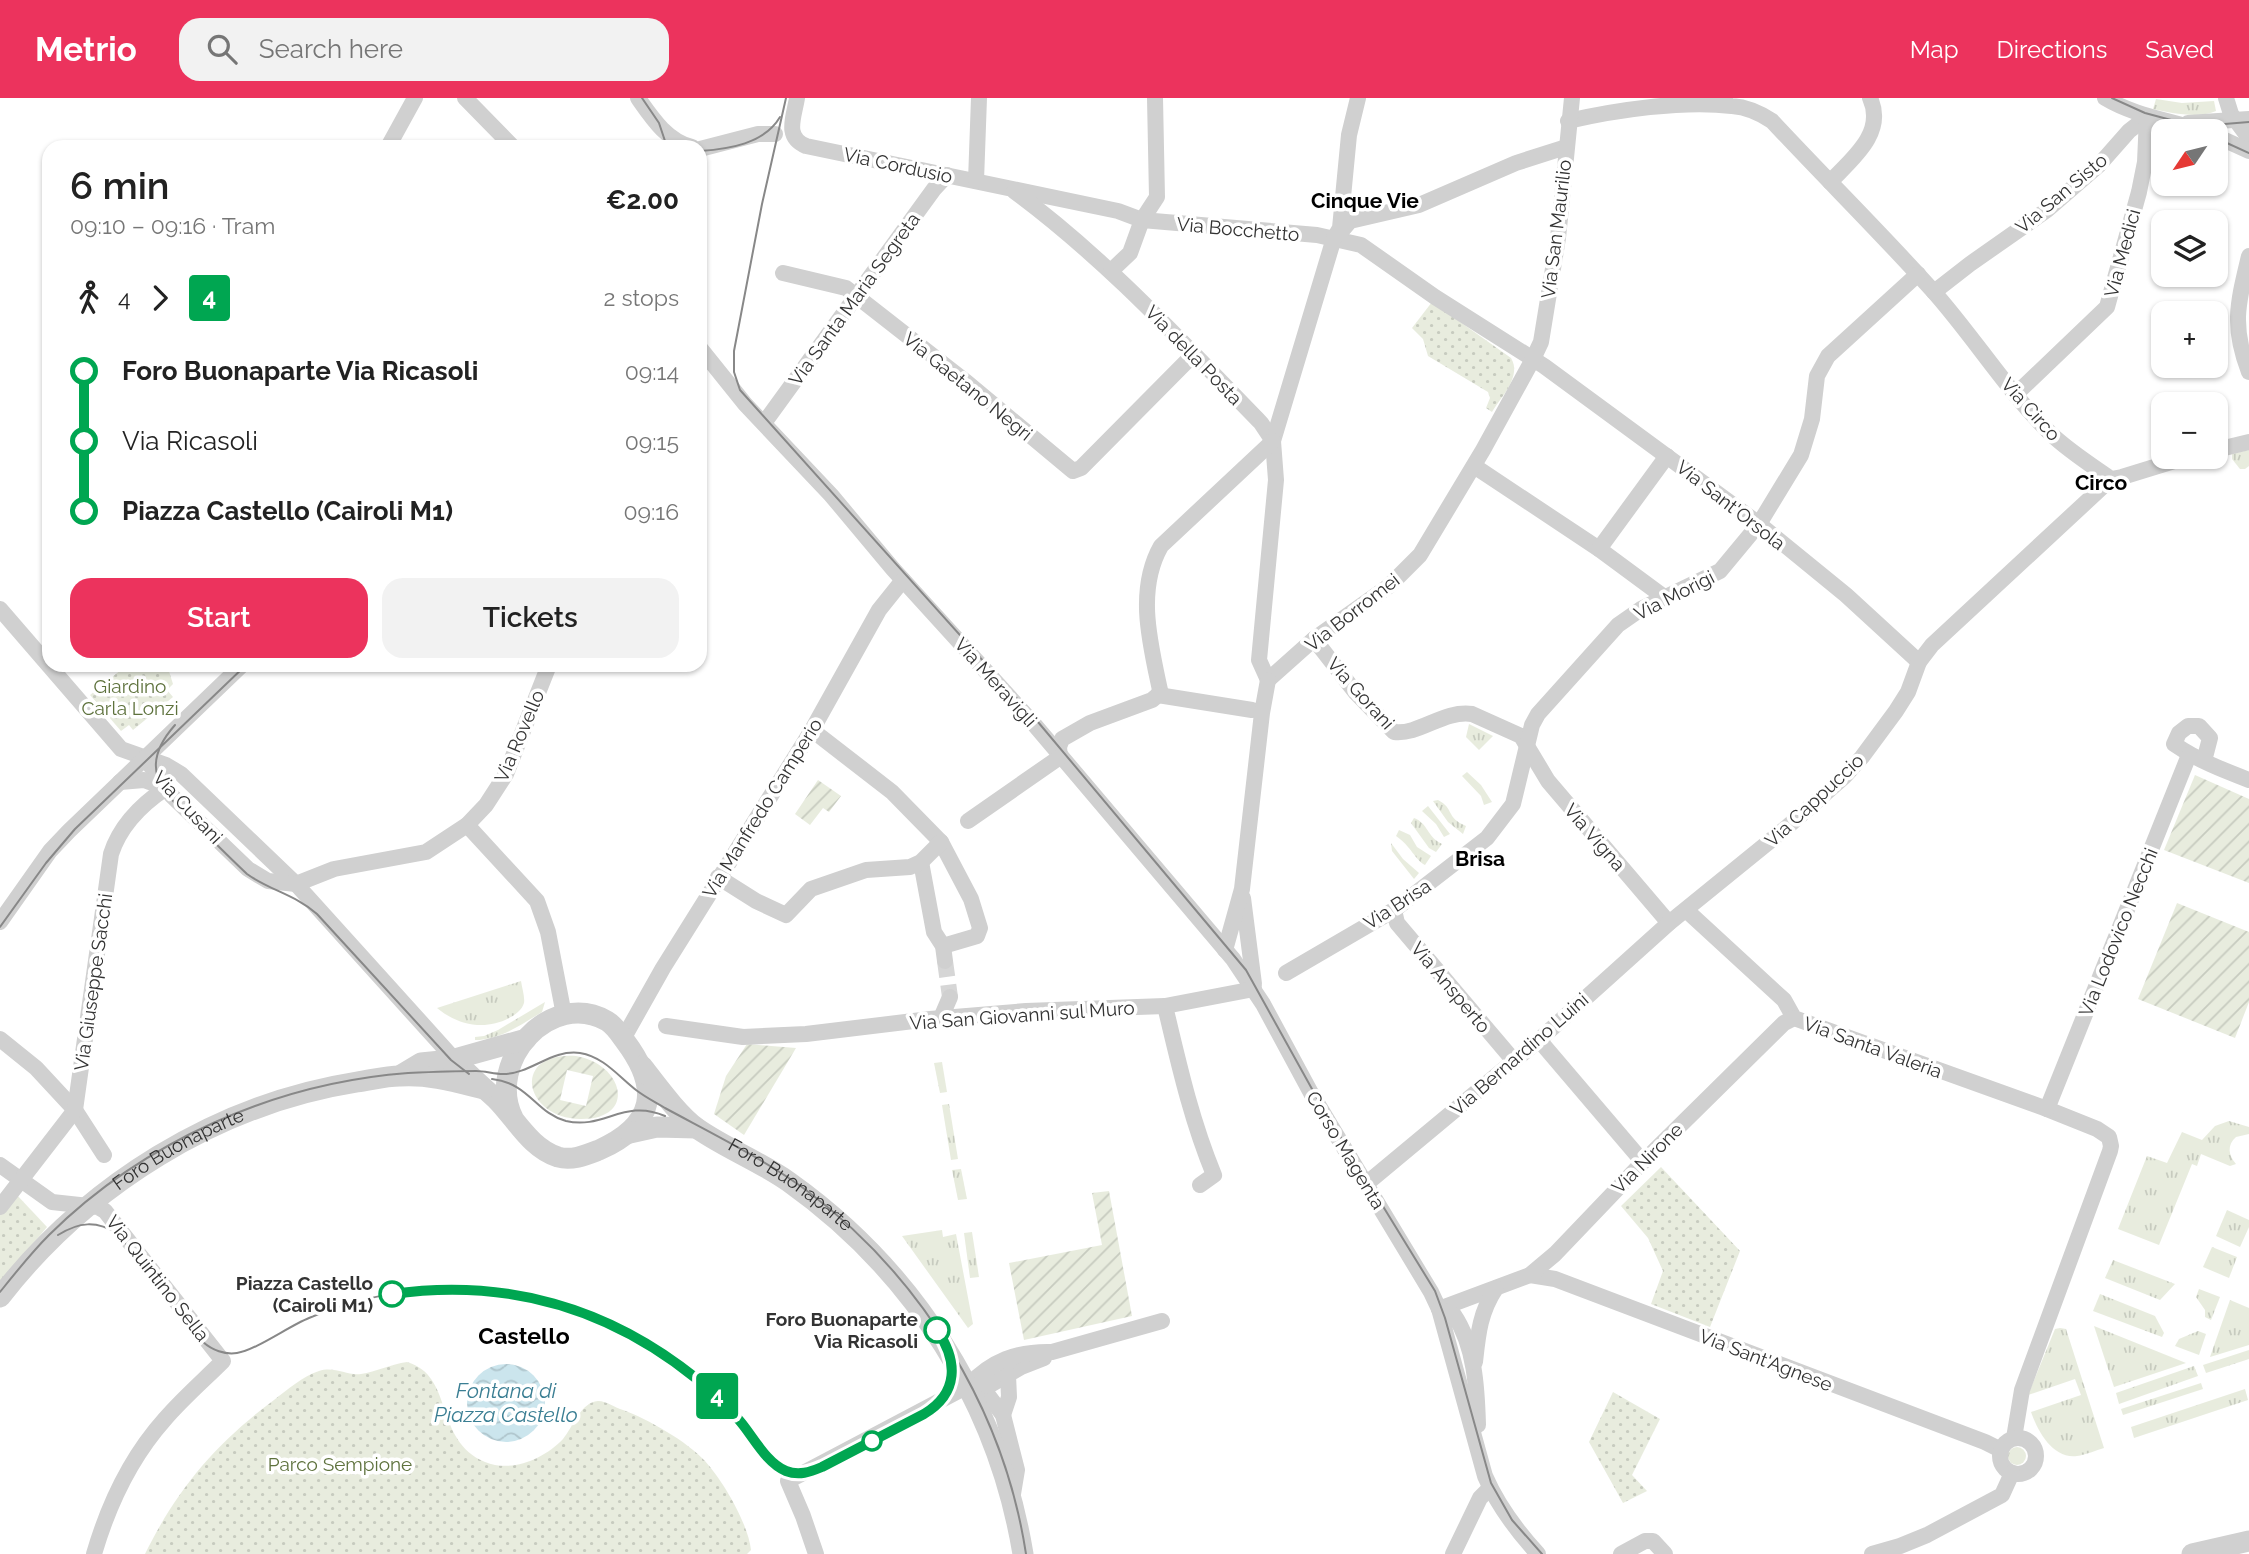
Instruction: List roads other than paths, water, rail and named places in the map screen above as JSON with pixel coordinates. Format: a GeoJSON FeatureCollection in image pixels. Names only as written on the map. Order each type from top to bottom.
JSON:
{"type":"FeatureCollection","features":[{"type":"Feature","properties":{"kind":"street"},"geometry":{"type":"LineString","coordinates":[[392,140],[415,98]]}},
{"type":"Feature","properties":{"kind":"street"},"geometry":{"type":"LineString","coordinates":[[465,98],[506,140]]}},
{"type":"Feature","properties":{"kind":"street"},"geometry":{"type":"LineString","coordinates":[[707,146],[758,134],[783,133],[797,98]]}},
{"type":"Feature","properties":{"kind":"street"},"geometry":{"type":"LineString","coordinates":[[976,181],[979,98]]}},
{"type":"Feature","properties":{"kind":"street"},"geometry":{"type":"LineString","coordinates":[[1111,271],[1130,253],[1142,220],[1157,197],[1154,98]]}},
{"type":"Feature","properties":{"kind":"street"},"geometry":{"type":"LineString","coordinates":[[1225,950],[1242,889],[1268,680],[1259,660],[1276,480],[1273,441],[1334,238],[1340,228],[1349,135],[1358,98]]}},
{"type":"Feature","properties":{"kind":"street","name":"Via San Maurilio"},"geometry":{"type":"LineString","coordinates":[[1474,466],[1541,342],[1558,238],[1572,98]]}},
{"type":"Feature","properties":{"kind":"street"},"geometry":{"type":"LineString","coordinates":[[1830,182],[1869,140],[1875,118],[1870,98]]}},
{"type":"Feature","properties":{"kind":"street"},"geometry":{"type":"LineString","coordinates":[[2105,98],[2122,108],[2158,119]]}},
{"type":"Feature","properties":{"kind":"street"},"geometry":{"type":"LineString","coordinates":[[2225,98],[2242,120],[2249,138]]}},
{"type":"Feature","properties":{"kind":"street"},"geometry":{"type":"LineString","coordinates":[[641,102],[654,123],[660,140]]}},
{"type":"Feature","properties":{"kind":"street"},"geometry":{"type":"LineString","coordinates":[[641,102],[667,134],[677,140]]}},
{"type":"Feature","properties":{"kind":"street","name":"Via Circo"},"geometry":{"type":"LineString","coordinates":[[1568,121],[1634,110],[1689,105],[1733,106],[1758,112],[1772,121],[1934,292],[2050,434],[2111,479]]}},
{"type":"Feature","properties":{"kind":"street"},"geometry":{"type":"LineString","coordinates":[[2242,120],[2249,111]]}},
{"type":"Feature","properties":{"kind":"street","name":"Via San Sisto"},"geometry":{"type":"LineString","coordinates":[[1934,292],[2047,210],[2099,165],[2129,131],[2147,117]]}},
{"type":"Feature","properties":{"kind":"street","name":"Via Medici"},"geometry":{"type":"LineString","coordinates":[[2016,394],[2107,307],[2139,192],[2145,162],[2147,117]]}},
{"type":"Feature","properties":{"kind":"street","name":"Via Cordusio"},"geometry":{"type":"LineString","coordinates":[[783,133],[806,146],[1118,211],[1142,220]]}},
{"type":"Feature","properties":{"kind":"street"},"geometry":{"type":"LineString","coordinates":[[2228,141],[2249,151]]}},
{"type":"Feature","properties":{"kind":"street"},"geometry":{"type":"LineString","coordinates":[[1334,238],[1350,221],[1419,205],[1516,163],[1566,147]]}},
{"type":"Feature","properties":{"kind":"street","name":"Via Santa Maria Segreta"},"geometry":{"type":"LineString","coordinates":[[764,424],[934,189],[947,175]]}},
{"type":"Feature","properties":{"kind":"street","name":"Via della Posta"},"geometry":{"type":"LineString","coordinates":[[1011,189],[1065,229],[1111,271],[1261,423],[1273,441]]}},
{"type":"Feature","properties":{"kind":"street","name":"Via Bocchetto"},"geometry":{"type":"LineString","coordinates":[[1142,220],[1334,238],[1361,245],[1435,297]]}},
{"type":"Feature","properties":{"kind":"street"},"geometry":{"type":"LineString","coordinates":[[2249,256],[2236,315],[2242,352],[2249,372]]}},
{"type":"Feature","properties":{"kind":"street","name":"Via Gaetano Negri"},"geometry":{"type":"LineString","coordinates":[[783,274],[846,288],[965,381],[1073,471],[1081,468],[1194,354]]}},
{"type":"Feature","properties":{"kind":"street","name":"Via Morigi"},"geometry":{"type":"LineString","coordinates":[[1527,746],[1538,714],[1604,639],[1629,617],[1664,597],[1720,572],[1759,524],[1801,455],[1808,436],[1817,376],[1828,356],[1918,274]]}},
{"type":"Feature","properties":{"kind":"street","name":"Via Sant'Orsola"},"geometry":{"type":"LineString","coordinates":[[1435,297],[1533,359],[1759,524],[1846,595],[1919,662]]}},
{"type":"Feature","properties":{"kind":"street","name":"Via Meravigli"},"geometry":{"type":"LineString","coordinates":[[707,357],[764,424],[831,495],[903,580],[1033,723],[1225,950],[1254,989]]}},
{"type":"Feature","properties":{"kind":"street"},"geometry":{"type":"LineString","coordinates":[[968,821],[1060,757],[1062,739],[1090,723],[1153,700],[1158,695],[1160,690],[1148,629],[1147,596],[1154,557],[1161,547],[1273,441]]}},
{"type":"Feature","properties":{"kind":"street"},"geometry":{"type":"LineString","coordinates":[[2228,447],[2249,442]]}},
{"type":"Feature","properties":{"kind":"street"},"geometry":{"type":"LineString","coordinates":[[1599,549],[1667,456]]}},
{"type":"Feature","properties":{"kind":"street"},"geometry":{"type":"LineString","coordinates":[[1474,466],[1599,549],[1664,597]]}},
{"type":"Feature","properties":{"kind":"street","name":"Via Borromei"},"geometry":{"type":"LineString","coordinates":[[1268,680],[1314,639],[1389,586],[1420,555],[1474,466]]}},
{"type":"Feature","properties":{"kind":"street"},"geometry":{"type":"LineString","coordinates":[[2111,479],[2151,467]]}},
{"type":"Feature","properties":{"kind":"street","name":"Via Cappuccio"},"geometry":{"type":"LineString","coordinates":[[1669,923],[1845,776],[1896,711],[1908,692],[1919,662],[1932,645],[2111,479]]}},
{"type":"Feature","properties":{"kind":"street","name":"Via Manfredo Camperio"},"geometry":{"type":"LineString","coordinates":[[623,1039],[718,877],[812,730],[879,610],[903,580]]}},
{"type":"Feature","properties":{"kind":"street"},"geometry":{"type":"LineString","coordinates":[[0,609],[42,658]]}},
{"type":"Feature","properties":{"kind":"street","name":"Via Gorani"},"geometry":{"type":"LineString","coordinates":[[1314,639],[1356,693],[1394,732],[1405,732],[1442,717],[1464,713],[1521,736],[1527,746]]}},
{"type":"Feature","properties":{"kind":"street"},"geometry":{"type":"LineString","coordinates":[[54,672],[121,750],[145,758]]}},
{"type":"Feature","properties":{"kind":"street"},"geometry":{"type":"LineString","coordinates":[[0,922],[50,852],[235,672]]}},
{"type":"Feature","properties":{"kind":"street","name":"Via Rovello"},"geometry":{"type":"LineString","coordinates":[[296,884],[334,869],[426,852],[467,825],[486,805],[506,774],[546,672]]}},
{"type":"Feature","properties":{"kind":"street"},"geometry":{"type":"LineString","coordinates":[[1158,695],[1252,710]]}},
{"type":"Feature","properties":{"kind":"street"},"geometry":{"type":"LineString","coordinates":[[812,730],[892,792],[941,842],[971,899],[981,928],[977,936],[944,953],[934,932],[921,862]]}},
{"type":"Feature","properties":{"kind":"street","name":"Via Brisa"},"geometry":{"type":"LineString","coordinates":[[1286,973],[1394,910],[1487,838],[1508,813],[1518,792],[1527,746]]}},
{"type":"Feature","properties":{"kind":"street","name":"Via Vigna"},"geometry":{"type":"LineString","coordinates":[[1527,746],[1548,781],[1669,923]]}},
{"type":"Feature","properties":{"kind":"street","name":"Via Cusani"},"geometry":{"type":"LineString","coordinates":[[145,758],[166,788],[248,869],[268,881],[296,884]]}},
{"type":"Feature","properties":{"kind":"street","name":"Via Cusani"},"geometry":{"type":"LineString","coordinates":[[145,758],[169,766],[181,774],[296,884],[454,1059]]}},
{"type":"Feature","properties":{"kind":"street","name":"Via Lodovico Necchi"},"geometry":{"type":"LineString","coordinates":[[2046,1109],[2197,758],[2249,780]]}},
{"type":"Feature","properties":{"kind":"street"},"geometry":{"type":"LineString","coordinates":[[120,782],[144,780],[166,788]]}},
{"type":"Feature","properties":{"kind":"street","name":"Via Giuseppe Sacchi"},"geometry":{"type":"LineString","coordinates":[[75,1110],[111,854],[126,825],[166,788]]}},
{"type":"Feature","properties":{"kind":"street"},"geometry":{"type":"LineString","coordinates":[[467,825],[537,901],[548,932],[564,1015]]}},
{"type":"Feature","properties":{"kind":"street"},"geometry":{"type":"LineString","coordinates":[[718,877],[756,901],[786,915],[811,889],[866,870],[910,867],[921,862],[941,842]]}},
{"type":"Feature","properties":{"kind":"street"},"geometry":{"type":"LineString","coordinates":[[1242,889],[1254,989]]}},
{"type":"Feature","properties":{"kind":"street","name":"Via Ansperto"},"geometry":{"type":"LineString","coordinates":[[1394,910],[1396,923],[1514,1061]]}},
{"type":"Feature","properties":{"kind":"street","name":"Via Santa Valeria"},"geometry":{"type":"LineString","coordinates":[[1685,910],[1784,1000],[1794,1018],[2046,1109],[2097,1129],[2109,1137],[2112,1146],[2022,1390],[2014,1438]]}},
{"type":"Feature","properties":{"kind":"street","name":"Via Bernardino Luini"},"geometry":{"type":"LineString","coordinates":[[1366,1184],[1539,1040],[1669,923]]}},
{"type":"Feature","properties":{"kind":"street","name":"Via San Giovanni sul Muro"},"geometry":{"type":"LineString","coordinates":[[666,1026],[743,1037],[789,1035],[941,1018],[1051,1010],[1165,1006],[1254,989]]}},
{"type":"Feature","properties":{"kind":"street","name":"Corso Magenta"},"geometry":{"type":"LineString","coordinates":[[1254,989],[1311,1093],[1422,1275],[1439,1310],[1477,1452],[1490,1488],[1514,1527],[1538,1554]]}},
{"type":"Feature","properties":{"kind":"street"},"geometry":{"type":"LineString","coordinates":[[941,1018],[950,998]]}},
{"type":"Feature","properties":{"kind":"street"},"geometry":{"type":"LineString","coordinates":[[1165,1006],[1185,1095],[1196,1132],[1214,1175],[1200,1185]]}},
{"type":"Feature","properties":{"kind":"street"},"geometry":{"type":"LineString","coordinates":[[454,1059],[541,1149],[565,1158],[589,1154],[630,1133],[648,1098],[642,1066],[623,1039],[605,1020],[577,1013],[564,1015],[540,1027],[513,1056],[508,1069],[505,1093],[513,1118]]}},
{"type":"Feature","properties":{"kind":"street","name":"Via Nirone"},"geometry":{"type":"LineString","coordinates":[[1439,1310],[1530,1275],[1555,1254],[1643,1162],[1784,1023],[1794,1018]]}},
{"type":"Feature","properties":{"kind":"street"},"geometry":{"type":"LineString","coordinates":[[422,1063],[426,1029]]}},
{"type":"Feature","properties":{"kind":"street","name":"Foro Buonaparte"},"geometry":{"type":"LineString","coordinates":[[400,1076],[422,1063],[454,1059],[526,1039]]}},
{"type":"Feature","properties":{"kind":"street","name":"Foro Buonaparte"},"geometry":{"type":"LineString","coordinates":[[0,1040],[36,1068],[75,1110],[104,1155]]}},
{"type":"Feature","properties":{"kind":"street"},"geometry":{"type":"LineString","coordinates":[[1539,1040],[1643,1162]]}},
{"type":"Feature","properties":{"kind":"street","name":"Foro Buonaparte"},"geometry":{"type":"LineString","coordinates":[[642,1066],[661,1092],[696,1128],[790,1183],[843,1224],[874,1255],[912,1300],[963,1377],[988,1430],[1012,1500],[1023,1554]]}},
{"type":"Feature","properties":{"kind":"street","name":"Foro Buonaparte"},"geometry":{"type":"LineString","coordinates":[[0,1297],[28,1262],[86,1206],[160,1156],[213,1125],[267,1103],[332,1086],[400,1076],[443,1078],[484,1089]]}},
{"type":"Feature","properties":{"kind":"street"},"geometry":{"type":"LineString","coordinates":[[0,1208],[75,1110]]}},
{"type":"Feature","properties":{"kind":"street","name":"Foro Buonaparte"},"geometry":{"type":"LineString","coordinates":[[630,1133],[657,1127],[696,1128]]}},
{"type":"Feature","properties":{"kind":"street"},"geometry":{"type":"LineString","coordinates":[[0,1165],[52,1202],[86,1206]]}},
{"type":"Feature","properties":{"kind":"street"},"geometry":{"type":"LineString","coordinates":[[52,1202],[56,1234]]}},
{"type":"Feature","properties":{"kind":"street","name":"Via Quintino Sella"},"geometry":{"type":"LineString","coordinates":[[86,1206],[105,1211],[223,1361],[180,1403],[148,1440],[114,1499],[94,1554]]}},
{"type":"Feature","properties":{"kind":"street","name":"Via Sant'Agnese"},"geometry":{"type":"LineString","coordinates":[[1530,1275],[1555,1279],[2001,1450]]}},
{"type":"Feature","properties":{"kind":"street"},"geometry":{"type":"LineString","coordinates":[[1474,1370],[1484,1305],[1496,1288]]}},
{"type":"Feature","properties":{"kind":"street","name":"Corso Magenta"},"geometry":{"type":"LineString","coordinates":[[1439,1310],[1454,1315],[1458,1320],[1474,1370],[1477,1452]]}},
{"type":"Feature","properties":{"kind":"street"},"geometry":{"type":"LineString","coordinates":[[816,1554],[788,1481],[963,1377],[1003,1360],[1038,1352],[1052,1352],[1162,1321]]}},
{"type":"Feature","properties":{"kind":"street"},"geometry":{"type":"LineString","coordinates":[[963,1377],[990,1385],[1052,1352]]}},
{"type":"Feature","properties":{"kind":"street","name":"Foro Buonaparte"},"geometry":{"type":"LineString","coordinates":[[1003,1415],[1009,1397],[1008,1375]]}},
{"type":"Feature","properties":{"kind":"street","name":"Foro Buonaparte"},"geometry":{"type":"LineString","coordinates":[[963,1377],[988,1395],[1003,1415],[1017,1470],[1012,1500]]}},
{"type":"Feature","properties":{"kind":"street"},"geometry":{"type":"LineString","coordinates":[[2014,1438],[2029,1441],[2036,1455],[2034,1466],[2018,1474],[2003,1466],[2000,1455],[2008,1441],[2014,1438]]}},
{"type":"Feature","properties":{"kind":"street"},"geometry":{"type":"LineString","coordinates":[[1872,1554],[1927,1535],[2002,1495],[2012,1473]]}},
{"type":"Feature","properties":{"kind":"street"},"geometry":{"type":"LineString","coordinates":[[1453,1554],[1480,1497],[1490,1488]]}},
{"type":"Feature","properties":{"kind":"street"},"geometry":{"type":"LineString","coordinates":[[1620,1554],[1645,1541],[1653,1541],[1665,1554]]}},
{"type":"Feature","properties":{"kind":"street"},"geometry":{"type":"LineString","coordinates":[[2192,1554],[2249,1541]]}},
{"type":"Feature","properties":{"kind":"water","name":"Fontana di Piazza Castello"},"geometry":{"type":"Polygon","coordinates":[[[498,1364],[514,1364],[528,1370],[539,1381],[545,1395],[545,1411],[539,1425],[528,1436],[514,1442],[498,1442],[484,1436],[473,1425],[467,1411],[467,1395],[473,1381],[484,1370],[498,1364]]]}},
{"type":"Feature","properties":{"kind":"tunnel"},"geometry":{"type":"LineString","coordinates":[[945,961],[950,997]]}},
{"type":"Feature","properties":{"kind":"tram line"},"geometry":{"type":"LineString","coordinates":[[642,98],[659,123],[665,140]]}},
{"type":"Feature","properties":{"kind":"tram line"},"geometry":{"type":"LineString","coordinates":[[786,98],[762,204],[734,351],[734,372],[740,390],[1038,722],[1246,970],[1322,1107],[1435,1291],[1491,1483],[1512,1520],[1542,1554]]}},
{"type":"Feature","properties":{"kind":"tram line"},"geometry":{"type":"LineString","coordinates":[[2112,98],[2145,113],[2167,119]]}},
{"type":"Feature","properties":{"kind":"tram line"},"geometry":{"type":"LineString","coordinates":[[707,150],[722,149],[755,139],[773,126],[780,117]]}},
{"type":"Feature","properties":{"kind":"tram line"},"geometry":{"type":"LineString","coordinates":[[2228,124],[2249,122]]}},
{"type":"Feature","properties":{"kind":"tram line"},"geometry":{"type":"LineString","coordinates":[[2228,143],[2249,153]]}},
{"type":"Feature","properties":{"kind":"tram line"},"geometry":{"type":"LineString","coordinates":[[0,927],[46,863],[75,829],[239,672]]}},
{"type":"Feature","properties":{"kind":"tram line"},"geometry":{"type":"LineString","coordinates":[[175,725],[163,741],[157,755],[156,767],[158,779],[173,801],[247,874],[309,907],[317,914],[451,1060],[469,1074]]}},
{"type":"Feature","properties":{"kind":"tram line"},"geometry":{"type":"LineString","coordinates":[[0,1292],[42,1242],[86,1201],[126,1171],[214,1122],[309,1089],[358,1079],[408,1073],[513,1073],[560,1055],[589,1055],[604,1063],[646,1097],[789,1178],[848,1225],[886,1263],[921,1305],[977,1398],[999,1449],[1015,1501],[1026,1554]]}},
{"type":"Feature","properties":{"kind":"tram line"},"geometry":{"type":"LineString","coordinates":[[492,1079],[515,1086],[547,1112],[566,1121],[579,1123],[638,1110],[665,1116]]}},
{"type":"Feature","properties":{"kind":"tram line"},"geometry":{"type":"LineString","coordinates":[[58,1235],[73,1227],[88,1224],[102,1226],[118,1234],[203,1342],[215,1350],[228,1353],[245,1351],[301,1322],[337,1308],[365,1299],[422,1290],[509,1293],[588,1314],[637,1337],[683,1366],[722,1401],[774,1464],[796,1473],[822,1467],[930,1411],[949,1386],[951,1355]]}},
{"type":"Feature","properties":{"kind":"tram line","name":"4"},"geometry":{"type":"LineString","coordinates":[[392,1294],[440,1289],[482,1290],[546,1301],[592,1316],[653,1347],[697,1378],[727,1406],[776,1465],[801,1474],[822,1467],[924,1414],[938,1403],[951,1382],[952,1372],[949,1350],[937,1330]]}},
{"type":"Feature","properties":{"kind":"place","name":"Piazza Castello (Cairoli M1)"},"geometry":{"type":"Point","coordinates":[392,1294]}},
{"type":"Feature","properties":{"kind":"place","name":"Foro Buonaparte Via Ricasoli"},"geometry":{"type":"Point","coordinates":[937,1330]}},
{"type":"Feature","properties":{"kind":"district","name":"Cinque Vie"},"geometry":{"type":"Point","coordinates":[1365,201]}},
{"type":"Feature","properties":{"kind":"district","name":"Circo"},"geometry":{"type":"Point","coordinates":[2101,483]}},
{"type":"Feature","properties":{"kind":"district","name":"Brisa"},"geometry":{"type":"Point","coordinates":[1480,859]}},
{"type":"Feature","properties":{"kind":"district","name":"Castello"},"geometry":{"type":"Point","coordinates":[524,1336]}},
{"type":"Feature","properties":{"kind":"park label","name":"Giardino Carla Lonzi"},"geometry":{"type":"Point","coordinates":[130,697]}},
{"type":"Feature","properties":{"kind":"park label","name":"Parco Sempione"},"geometry":{"type":"Point","coordinates":[340,1464]}}]}
